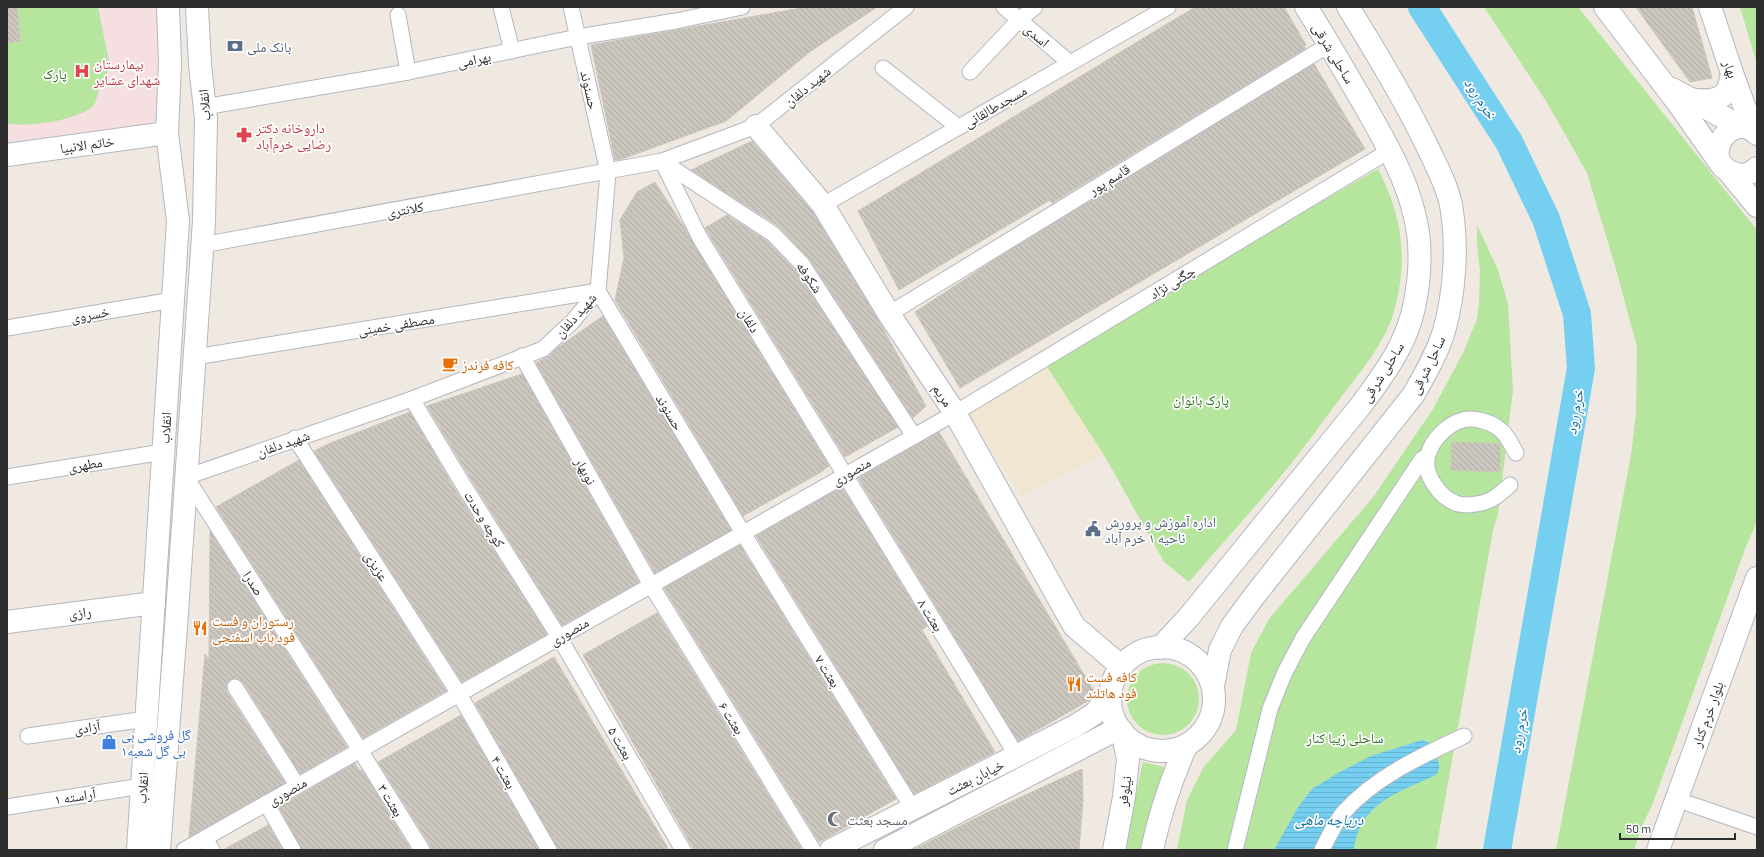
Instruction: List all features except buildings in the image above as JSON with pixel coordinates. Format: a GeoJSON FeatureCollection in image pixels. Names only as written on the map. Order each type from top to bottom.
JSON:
{"type":"FeatureCollection","features":[{"type":"Feature","properties":{"kind":"main road","name":"ساحلی شرقی"},"geometry":{"type":"LineString","coordinates":[[1160,648],[1188,618],[1362,404],[1382,376],[1400,346],[1411,318],[1418,282],[1419,245],[1415,214],[1406,185],[1382,136],[1330,44],[1306,7]]}},
{"type":"Feature","properties":{"kind":"main road","name":"ساحل شرقی"},"geometry":{"type":"LineString","coordinates":[[1213,686],[1220,650],[1232,626],[1414,394],[1431,362],[1444,332],[1452,292],[1455,249],[1450,205],[1439,170],[1415,120],[1348,7]]}},
{"type":"Feature","properties":{"kind":"main road"},"geometry":{"type":"LineString","coordinates":[[1605,7],[1666,86],[1725,167],[1757,206]]}},
{"type":"Feature","properties":{"kind":"main road","name":"بهار"},"geometry":{"type":"LineString","coordinates":[[1710,7],[1750,130]]}},
{"type":"Feature","properties":{"kind":"main road"},"geometry":{"type":"LineString","coordinates":[[168,10],[198,9]]}},
{"type":"Feature","properties":{"kind":"main road","name":"انقلاب"},"geometry":{"type":"LineString","coordinates":[[159,850],[202,245],[206,119],[200,65],[198,9]]}},
{"type":"Feature","properties":{"kind":"main road","name":"انقلاب"},"geometry":{"type":"LineString","coordinates":[[138,850],[178,221],[167,133],[170,63],[168,10]]}},
{"type":"Feature","properties":{"kind":"main road"},"geometry":{"type":"LineString","coordinates":[[1689,99],[1707,101],[1719,98],[1728,89],[1732,73]]}},
{"type":"Feature","properties":{"kind":"main road"},"geometry":{"type":"LineString","coordinates":[[1666,86],[1750,130]]}},
{"type":"Feature","properties":{"kind":"main road","name":"مریم"},"geometry":{"type":"LineString","coordinates":[[756,126],[823,205],[889,314],[955,413],[1074,626],[1122,667]]}},
{"type":"Feature","properties":{"kind":"main road"},"geometry":{"type":"LineString","coordinates":[[1750,130],[1729,130],[1720,139],[1717,151],[1725,167],[1741,175],[1753,172],[1757,168]]}},
{"type":"Feature","properties":{"kind":"main road","name":"خاتم الانبیا"},"geometry":{"type":"LineString","coordinates":[[7,155],[167,133]]}},
{"type":"Feature","properties":{"kind":"main road","name":"بلوار خرم کنار"},"geometry":{"type":"LineString","coordinates":[[1658,850],[1757,578]]}},
{"type":"Feature","properties":{"kind":"main road","name":"رازی"},"geometry":{"type":"LineString","coordinates":[[7,622],[154,603]]}},
{"type":"Feature","properties":{"kind":"main road","name":"بلوار خرم کنار"},"geometry":{"type":"LineString","coordinates":[[1674,850],[1757,616]]}},
{"type":"Feature","properties":{"kind":"main road"},"geometry":{"type":"LineString","coordinates":[[1160,648],[1178,650],[1193,658],[1206,670],[1213,686],[1214,703],[1211,719],[1202,733],[1186,746],[1175,750],[1160,751],[1144,748],[1130,740],[1120,730],[1111,706],[1111,694],[1114,680],[1122,667],[1133,657],[1146,650],[1160,648]]}},
{"type":"Feature","properties":{"kind":"main road","name":"خیابان بعثت"},"geometry":{"type":"LineString","coordinates":[[831,850],[1075,726],[1094,714],[1111,694]]}},
{"type":"Feature","properties":{"kind":"main road","name":"خیابان بعثت"},"geometry":{"type":"LineString","coordinates":[[885,850],[1120,730]]}},
{"type":"Feature","properties":{"kind":"main road","name":"نیلوفر"},"geometry":{"type":"LineString","coordinates":[[1114,850],[1124,797],[1128,759],[1120,730]]}},
{"type":"Feature","properties":{"kind":"main road"},"geometry":{"type":"LineString","coordinates":[[1152,850],[1161,810],[1172,777],[1186,746]]}},
{"type":"Feature","properties":{"kind":"main road"},"geometry":{"type":"LineString","coordinates":[[142,786],[164,786]]}},
{"type":"Feature","properties":{"kind":"street"},"geometry":{"type":"LineString","coordinates":[[501,7],[512,51]]}},
{"type":"Feature","properties":{"kind":"street","name":"حسنوند"},"geometry":{"type":"LineString","coordinates":[[571,7],[608,172]]}},
{"type":"Feature","properties":{"kind":"street","name":"بهرامی"},"geometry":{"type":"LineString","coordinates":[[204,106],[408,72],[578,37],[675,14],[742,7]]}},
{"type":"Feature","properties":{"kind":"street","name":"شهید دلفان"},"geometry":{"type":"LineString","coordinates":[[186,477],[295,438],[412,399],[543,349],[572,322],[598,291],[608,172],[662,162],[756,126],[906,7]]}},
{"type":"Feature","properties":{"kind":"street","name":"اسدی"},"geometry":{"type":"LineString","coordinates":[[1004,7],[1070,63]]}},
{"type":"Feature","properties":{"kind":"street"},"geometry":{"type":"LineString","coordinates":[[970,72],[1019,20],[1036,7]]}},
{"type":"Feature","properties":{"kind":"street","name":"مسجدطالقانی"},"geometry":{"type":"LineString","coordinates":[[823,205],[1165,8]]}},
{"type":"Feature","properties":{"kind":"street"},"geometry":{"type":"LineString","coordinates":[[398,15],[408,72]]}},
{"type":"Feature","properties":{"kind":"street","name":"قاسم پور"},"geometry":{"type":"LineString","coordinates":[[889,314],[1330,44]]}},
{"type":"Feature","properties":{"kind":"street"},"geometry":{"type":"LineString","coordinates":[[883,68],[958,128]]}},
{"type":"Feature","properties":{"kind":"street","name":"چگنی نژاد"},"geometry":{"type":"LineString","coordinates":[[955,413],[1389,151]]}},
{"type":"Feature","properties":{"kind":"street","name":"شکوفه"},"geometry":{"type":"LineString","coordinates":[[662,162],[773,234],[802,264],[914,436]]}},
{"type":"Feature","properties":{"kind":"street","name":"دلفان"},"geometry":{"type":"LineString","coordinates":[[662,162],[700,238],[845,475]]}},
{"type":"Feature","properties":{"kind":"street","name":"کلانتری"},"geometry":{"type":"LineString","coordinates":[[202,245],[608,172]]}},
{"type":"Feature","properties":{"kind":"street","name":"حسنوند"},"geometry":{"type":"LineString","coordinates":[[598,291],[743,533]]}},
{"type":"Feature","properties":{"kind":"street","name":"مصطفی خمینی"},"geometry":{"type":"LineString","coordinates":[[195,357],[598,291]]}},
{"type":"Feature","properties":{"kind":"street","name":"خسروی"},"geometry":{"type":"LineString","coordinates":[[7,328],[173,300]]}},
{"type":"Feature","properties":{"kind":"street","name":"نوبهار"},"geometry":{"type":"LineString","coordinates":[[522,356],[651,585]]}},
{"type":"Feature","properties":{"kind":"street","name":"کوچه وحدت"},"geometry":{"type":"LineString","coordinates":[[412,399],[464,486],[559,637]]}},
{"type":"Feature","properties":{"kind":"street","name":"منصوری"},"geometry":{"type":"LineString","coordinates":[[184,850],[208,844],[266,803],[297,785],[955,413]]}},
{"type":"Feature","properties":{"kind":"street"},"geometry":{"type":"LineString","coordinates":[[1510,486],[1496,498],[1485,502],[1475,505],[1458,504],[1441,493],[1433,483],[1427,470],[1427,456],[1434,441],[1447,428],[1463,420],[1476,419],[1499,428],[1507,437],[1516,453]]}},
{"type":"Feature","properties":{"kind":"street","name":"عزیزی"},"geometry":{"type":"LineString","coordinates":[[295,438],[459,694]]}},
{"type":"Feature","properties":{"kind":"street","name":"مطهری"},"geometry":{"type":"LineString","coordinates":[[7,477],[163,452]]}},
{"type":"Feature","properties":{"kind":"street"},"geometry":{"type":"LineString","coordinates":[[1235,850],[1270,709],[1285,672],[1303,638],[1349,568],[1422,459],[1427,456]]}},
{"type":"Feature","properties":{"kind":"street","name":"بعثت ۸"},"geometry":{"type":"LineString","coordinates":[[845,475],[1017,756]]}},
{"type":"Feature","properties":{"kind":"street","name":"صدرا"},"geometry":{"type":"LineString","coordinates":[[186,477],[360,750]]}},
{"type":"Feature","properties":{"kind":"street","name":"بعثت ۷"},"geometry":{"type":"LineString","coordinates":[[743,533],[913,809]]}},
{"type":"Feature","properties":{"kind":"street","name":"بعثت ۶"},"geometry":{"type":"LineString","coordinates":[[651,585],[813,850]]}},
{"type":"Feature","properties":{"kind":"street","name":"بعثت ۵"},"geometry":{"type":"LineString","coordinates":[[559,637],[683,850]]}},
{"type":"Feature","properties":{"kind":"street"},"geometry":{"type":"LineString","coordinates":[[235,686],[297,785]]}},
{"type":"Feature","properties":{"kind":"street","name":"بعثت ۴"},"geometry":{"type":"LineString","coordinates":[[459,694],[549,850]]}},
{"type":"Feature","properties":{"kind":"street","name":"آزادی"},"geometry":{"type":"LineString","coordinates":[[28,736],[146,719]]}},
{"type":"Feature","properties":{"kind":"street"},"geometry":{"type":"LineString","coordinates":[[1322,850],[1343,814],[1360,797],[1394,772],[1434,750],[1464,736]]}},
{"type":"Feature","properties":{"kind":"street","name":"بعثت ۳"},"geometry":{"type":"LineString","coordinates":[[360,750],[422,850]]}},
{"type":"Feature","properties":{"kind":"street","name":"آراسته ۱"},"geometry":{"type":"LineString","coordinates":[[7,807],[142,786]]}},
{"type":"Feature","properties":{"kind":"street"},"geometry":{"type":"LineString","coordinates":[[266,803],[293,850]]}},
{"type":"Feature","properties":{"kind":"street"},"geometry":{"type":"LineString","coordinates":[[1690,804],[1757,825]]}},
{"type":"Feature","properties":{"kind":"shaded area","name":"بیمارستان شهدای عشایر"},"geometry":{"type":"Polygon","coordinates":[[[7,7],[156,7],[159,134],[7,155],[7,7]]]}},
{"type":"Feature","properties":{"kind":"shaded area"},"geometry":{"type":"Polygon","coordinates":[[[1044,362],[1104,455],[1021,496],[969,414],[1044,362]]]}},
{"type":"Feature","properties":{"kind":"green space","name":"پارک"},"geometry":{"type":"Polygon","coordinates":[[[17,7],[98,7],[110,67],[107,73],[109,83],[100,87],[95,103],[92,107],[74,116],[51,122],[7,124],[7,43],[20,41],[17,7]]]}},
{"type":"Feature","properties":{"kind":"green space"},"geometry":{"type":"Polygon","coordinates":[[[1484,7],[1578,7],[1757,230],[1757,521],[1745,549],[1653,803],[1641,828],[1634,850],[1556,850],[1631,455],[1636,413],[1637,347],[1616,269],[1587,173],[1546,101],[1484,7]]]}},
{"type":"Feature","properties":{"kind":"green space"},"geometry":{"type":"Polygon","coordinates":[[[1740,7],[1757,7],[1757,64],[1740,7]]]}},
{"type":"Feature","properties":{"kind":"green space","name":"پارک بانوان"},"geometry":{"type":"Polygon","coordinates":[[[1378,169],[1386,185],[1397,218],[1402,251],[1400,286],[1396,304],[1387,330],[1373,355],[1298,455],[1189,582],[1164,562],[1104,455],[1044,362],[1378,169]]]}},
{"type":"Feature","properties":{"kind":"green space","name":"ساحلی زیبا کنار"},"geometry":{"type":"Polygon","coordinates":[[[1477,225],[1498,270],[1508,304],[1513,391],[1498,514],[1493,530],[1436,850],[1177,850],[1187,800],[1203,768],[1236,730],[1251,653],[1269,619],[1374,496],[1433,409],[1463,353],[1477,319],[1479,303],[1480,271],[1477,225]]]}},
{"type":"Feature","properties":{"kind":"green space"},"geometry":{"type":"Polygon","coordinates":[[[1163,663],[1183,669],[1193,679],[1199,699],[1193,719],[1183,729],[1163,735],[1143,729],[1133,719],[1127,699],[1133,679],[1143,669],[1163,663]]]}},
{"type":"Feature","properties":{"kind":"green space"},"geometry":{"type":"Polygon","coordinates":[[[1143,762],[1164,767],[1146,850],[1123,850],[1143,762]]]}},
{"type":"Feature","properties":{"kind":"water","name":"دریاچه ماهی"},"geometry":{"type":"Polygon","coordinates":[[[1422,740],[1428,742],[1437,758],[1439,767],[1436,775],[1395,794],[1383,801],[1373,810],[1364,821],[1358,834],[1354,850],[1274,850],[1298,807],[1312,789],[1338,773],[1371,756],[1422,740]]]}},
{"type":"Feature","properties":{"kind":"waterway","name":"خرم رود"},"geometry":{"type":"LineString","coordinates":[[1422,7],[1509,142],[1546,219],[1577,314],[1581,368],[1497,850]]}},
{"type":"Feature","properties":{"kind":"place","name":"بانک ملی"},"geometry":{"type":"Point","coordinates":[235,46]}},
{"type":"Feature","properties":{"kind":"place","name":"بیمارستان شهدای عشایر"},"geometry":{"type":"Point","coordinates":[82,71]}},
{"type":"Feature","properties":{"kind":"place","name":"داروخانه دکتر رضایی خرم‌آباد"},"geometry":{"type":"Point","coordinates":[244,135]}},
{"type":"Feature","properties":{"kind":"place","name":"کافه فرندز"},"geometry":{"type":"Point","coordinates":[450,364]}},
{"type":"Feature","properties":{"kind":"place","name":"اداره آموزش و پرورش ناحیه ۱ خرم آباد"},"geometry":{"type":"Point","coordinates":[1093,529]}},
{"type":"Feature","properties":{"kind":"place","name":"رستوران و فست فود باب اسفنجی"},"geometry":{"type":"Point","coordinates":[200,628]}},
{"type":"Feature","properties":{"kind":"place","name":"کافه فست فود هاتلند"},"geometry":{"type":"Point","coordinates":[1074,684]}},
{"type":"Feature","properties":{"kind":"place","name":"گل فروشی بی بی گل شعبه۱"},"geometry":{"type":"Point","coordinates":[109,742]}},
{"type":"Feature","properties":{"kind":"place","name":"مسجد بعثت"},"geometry":{"type":"Point","coordinates":[835,819]}}]}
